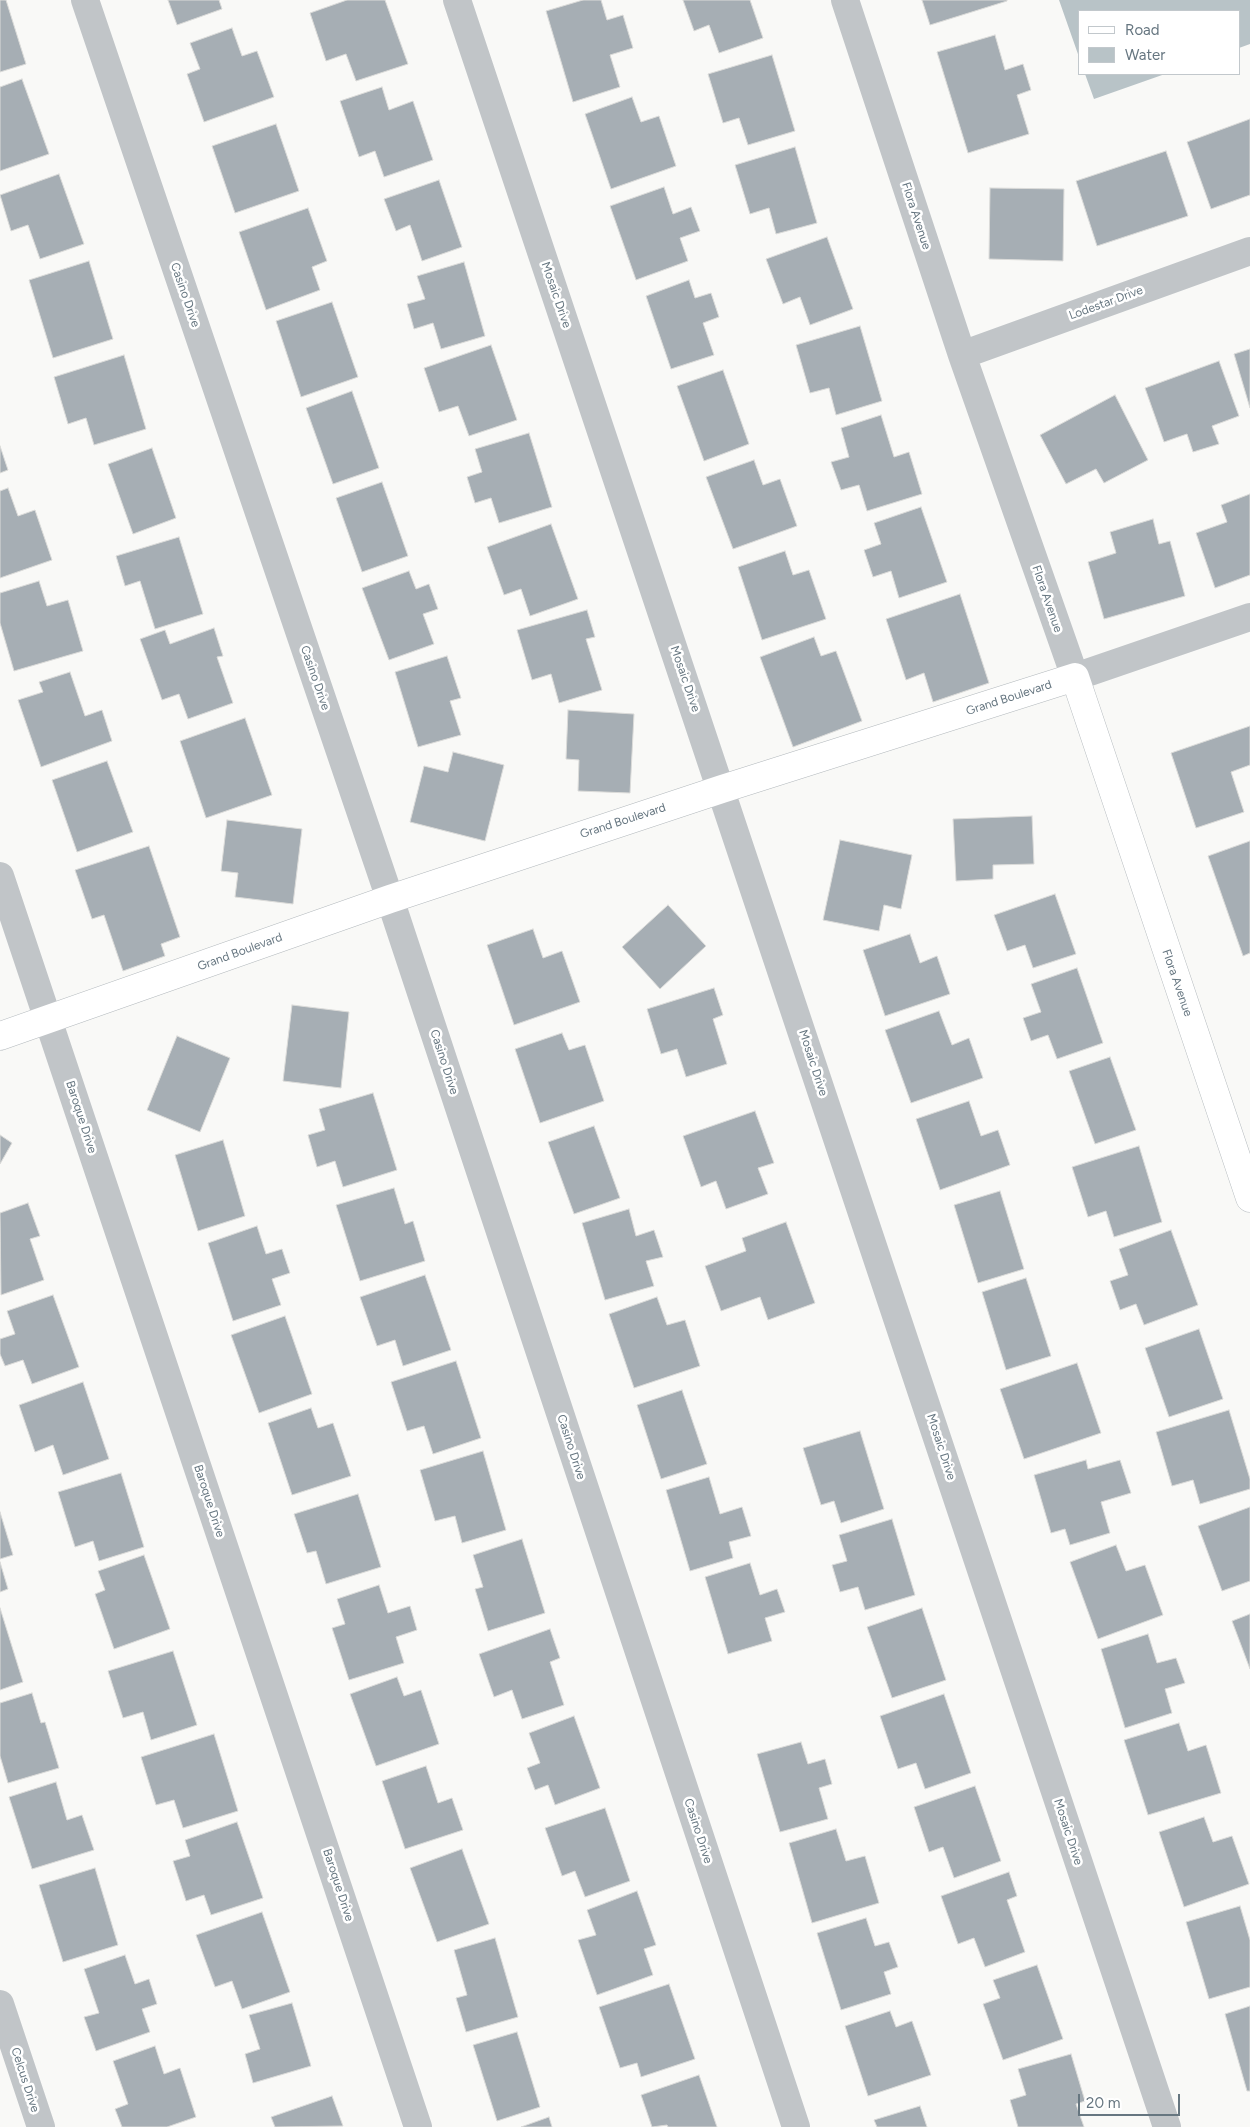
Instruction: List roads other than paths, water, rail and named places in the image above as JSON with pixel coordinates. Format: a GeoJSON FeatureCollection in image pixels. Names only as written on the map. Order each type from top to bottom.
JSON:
{"type":"FeatureCollection","features":[{"type":"Feature","properties":{"kind":"street","name":"Casino Drive"},"geometry":{"type":"LineString","coordinates":[[85,0],[390,899],[796,2127]]}},
{"type":"Feature","properties":{"kind":"street","name":"Mosaic Drive"},"geometry":{"type":"LineString","coordinates":[[457,0],[722,789],[1166,2127]]}},
{"type":"Feature","properties":{"kind":"street","name":"Flora Avenue"},"geometry":{"type":"LineString","coordinates":[[845,0],[962,355],[1074,677],[1250,1198]]}},
{"type":"Feature","properties":{"kind":"street","name":"Lodestar Drive"},"geometry":{"type":"LineString","coordinates":[[962,355],[1250,251]]}},
{"type":"Feature","properties":{"kind":"street","name":"Grand Boulevard"},"geometry":{"type":"LineString","coordinates":[[0,1036],[390,899],[722,789],[1074,677],[1250,617]]}},
{"type":"Feature","properties":{"kind":"street","name":"Baroque Drive"},"geometry":{"type":"LineString","coordinates":[[0,876],[418,2127]]}},
{"type":"Feature","properties":{"kind":"street","name":"Celcus Drive"},"geometry":{"type":"LineString","coordinates":[[0,2004],[41,2127]]}},
{"type":"Feature","properties":{"kind":"water"},"geometry":{"type":"Polygon","coordinates":[[[1059,0],[1250,0],[1250,44],[1240,48],[1240,10],[1078,10],[1078,54],[1059,0]]]}},
{"type":"Feature","properties":{"kind":"water"},"geometry":{"type":"Polygon","coordinates":[[[1085,75],[1162,75],[1094,99],[1085,75]]]}}]}
